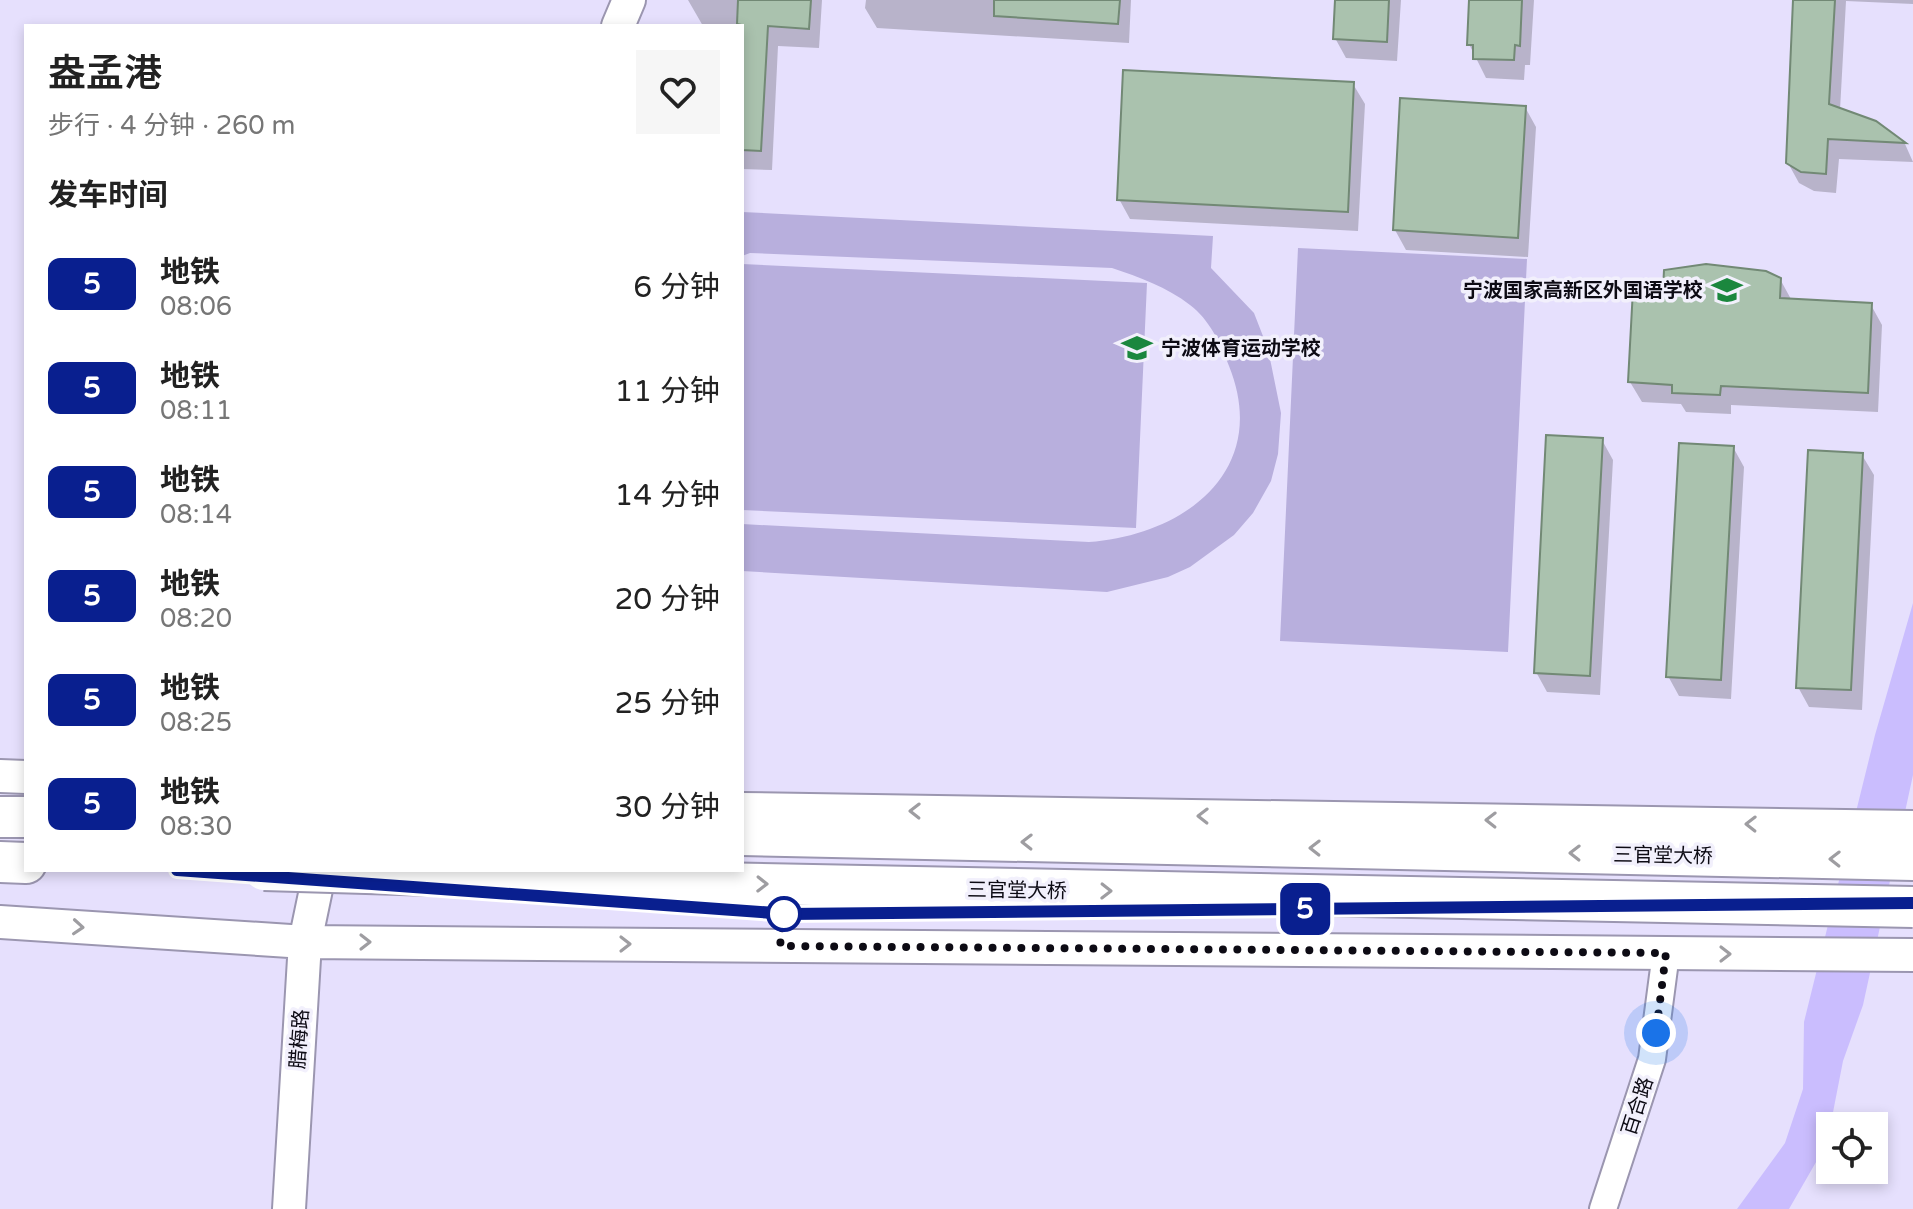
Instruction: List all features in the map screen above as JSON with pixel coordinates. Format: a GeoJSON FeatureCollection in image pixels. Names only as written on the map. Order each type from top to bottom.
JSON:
{"type":"FeatureCollection","features":[{"type":"Feature","properties":{"kind":"main road"},"geometry":{"type":"LineString","coordinates":[[0,817],[24,817]]}},
{"type":"Feature","properties":{"kind":"main road","name":"三官堂大桥"},"geometry":{"type":"LineString","coordinates":[[744,835],[1913,860]]}},
{"type":"Feature","properties":{"kind":"main road"},"geometry":{"type":"LineString","coordinates":[[0,862],[24,863]]}},
{"type":"Feature","properties":{"kind":"main road","name":"三官堂大桥"},"geometry":{"type":"LineString","coordinates":[[333,872],[745,884],[1913,907]]}},
{"type":"Feature","properties":{"kind":"street"},"geometry":{"type":"LineString","coordinates":[[619,24],[629,0]]}},
{"type":"Feature","properties":{"kind":"street"},"geometry":{"type":"LineString","coordinates":[[0,776],[24,777]]}},
{"type":"Feature","properties":{"kind":"street"},"geometry":{"type":"LineString","coordinates":[[744,809],[1913,827]]}},
{"type":"Feature","properties":{"kind":"street","name":"腊梅路"},"geometry":{"type":"LineString","coordinates":[[289,1209],[305,942],[320,872]]}},
{"type":"Feature","properties":{"kind":"street"},"geometry":{"type":"LineString","coordinates":[[0,922],[305,942],[1913,955]]}},
{"type":"Feature","properties":{"kind":"street","name":"百合路"},"geometry":{"type":"LineString","coordinates":[[1603,1209],[1652,1059],[1666,953]]}},
{"type":"Feature","properties":{"kind":"shaded area"},"geometry":{"type":"Polygon","coordinates":[[[744,212],[1213,236],[1211,268],[1254,313],[1268,349],[1281,413],[1278,454],[1271,481],[1253,513],[1234,535],[1190,567],[1168,577],[1107,592],[744,571],[744,524],[1089,542],[1124,537],[1157,526],[1187,511],[1211,490],[1228,466],[1238,436],[1239,403],[1226,358],[1203,317],[1162,288],[1112,268],[750,253],[744,255],[744,212]]]}},
{"type":"Feature","properties":{"kind":"shaded area"},"geometry":{"type":"Polygon","coordinates":[[[1298,248],[1527,259],[1508,652],[1280,641],[1298,248]]]}},
{"type":"Feature","properties":{"kind":"shaded area"},"geometry":{"type":"Polygon","coordinates":[[[744,264],[1147,283],[1136,528],[744,510],[744,264]]]}},
{"type":"Feature","properties":{"kind":"shaded area"},"geometry":{"type":"Polygon","coordinates":[[[1913,603],[1913,775],[1863,1005],[1843,1061],[1833,1112],[1816,1112],[1816,1162],[1789,1209],[1737,1209],[1785,1143],[1803,1089],[1804,1022],[1875,735],[1913,603]]]}},
{"type":"Feature","properties":{"kind":"building"},"geometry":{"type":"Polygon","coordinates":[[[738,0],[811,0],[809,29],[768,26],[761,151],[744,150],[744,24],[737,24],[738,0]]]}},
{"type":"Feature","properties":{"kind":"building"},"geometry":{"type":"Polygon","coordinates":[[[994,0],[1120,0],[1118,24],[994,16],[994,0]]]}},
{"type":"Feature","properties":{"kind":"building"},"geometry":{"type":"Polygon","coordinates":[[[1335,0],[1389,0],[1387,42],[1333,39],[1335,0]]]}},
{"type":"Feature","properties":{"kind":"building"},"geometry":{"type":"Polygon","coordinates":[[[1469,0],[1522,0],[1520,46],[1515,45],[1514,60],[1473,59],[1473,45],[1467,45],[1469,0]]]}},
{"type":"Feature","properties":{"kind":"building"},"geometry":{"type":"Polygon","coordinates":[[[1793,0],[1835,0],[1829,104],[1876,121],[1906,143],[1828,139],[1826,174],[1801,172],[1786,163],[1793,0]]]}},
{"type":"Feature","properties":{"kind":"building"},"geometry":{"type":"Polygon","coordinates":[[[1123,70],[1354,82],[1348,212],[1117,200],[1123,70]]]}},
{"type":"Feature","properties":{"kind":"building"},"geometry":{"type":"Polygon","coordinates":[[[1400,98],[1526,106],[1518,238],[1393,230],[1400,98]]]}},
{"type":"Feature","properties":{"kind":"building"},"geometry":{"type":"Polygon","coordinates":[[[1706,264],[1766,271],[1781,278],[1780,298],[1872,303],[1868,393],[1721,386],[1720,395],[1672,393],[1672,385],[1628,382],[1633,289],[1663,290],[1664,270],[1706,264]]]}},
{"type":"Feature","properties":{"kind":"building"},"geometry":{"type":"Polygon","coordinates":[[[1546,435],[1603,438],[1590,676],[1534,673],[1546,435]]]}},
{"type":"Feature","properties":{"kind":"building"},"geometry":{"type":"Polygon","coordinates":[[[1679,443],[1734,446],[1721,680],[1666,677],[1679,443]]]}},
{"type":"Feature","properties":{"kind":"building"},"geometry":{"type":"Polygon","coordinates":[[[1808,450],[1863,453],[1851,690],[1796,688],[1808,450]]]}},
{"type":"Feature","properties":{"kind":"metro line","name":"5"},"geometry":{"type":"LineString","coordinates":[[205,872],[788,914],[1913,903]]}},
{"type":"Feature","properties":{"kind":"place","name":"宁波国家高新区外国语学校"},"geometry":{"type":"Point","coordinates":[1727,290]}},
{"type":"Feature","properties":{"kind":"place","name":"宁波体育运动学校"},"geometry":{"type":"Point","coordinates":[1137,348]}},
{"type":"Feature","properties":{"kind":"route"},"geometry":{"type":"LineString","coordinates":[[784,914],[780,946],[1666,953],[1656,1033]]}}]}
